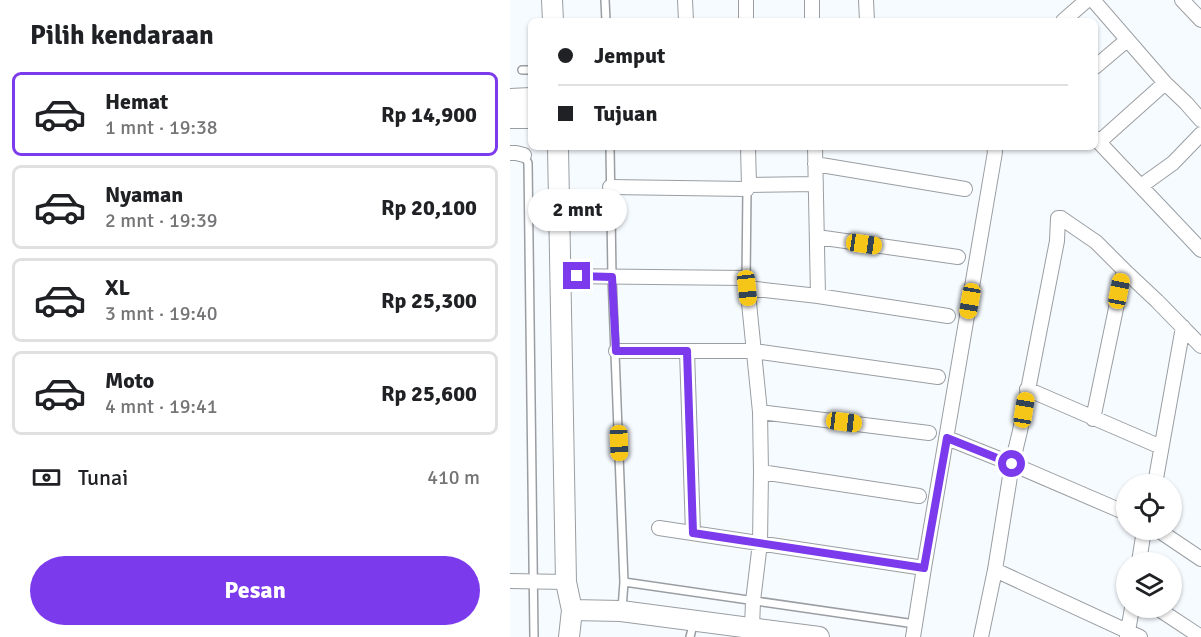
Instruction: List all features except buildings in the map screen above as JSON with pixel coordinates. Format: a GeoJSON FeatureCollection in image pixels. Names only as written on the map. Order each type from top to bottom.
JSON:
{"type":"FeatureCollection","features":[{"type":"Feature","properties":{"kind":"street"},"geometry":{"type":"LineString","coordinates":[[552,0],[553,18]]}},
{"type":"Feature","properties":{"kind":"street"},"geometry":{"type":"LineString","coordinates":[[685,0],[686,18]]}},
{"type":"Feature","properties":{"kind":"street"},"geometry":{"type":"LineString","coordinates":[[746,0],[746,18]]}},
{"type":"Feature","properties":{"kind":"street"},"geometry":{"type":"LineString","coordinates":[[812,0],[812,18]]}},
{"type":"Feature","properties":{"kind":"street"},"geometry":{"type":"LineString","coordinates":[[866,0],[867,18]]}},
{"type":"Feature","properties":{"kind":"street"},"geometry":{"type":"LineString","coordinates":[[1066,18],[1087,0]]}},
{"type":"Feature","properties":{"kind":"street"},"geometry":{"type":"LineString","coordinates":[[1093,0],[1165,83],[1201,120]]}},
{"type":"Feature","properties":{"kind":"street"},"geometry":{"type":"LineString","coordinates":[[1182,0],[1201,20]]}},
{"type":"Feature","properties":{"kind":"street"},"geometry":{"type":"LineString","coordinates":[[1098,64],[1127,40]]}},
{"type":"Feature","properties":{"kind":"street"},"geometry":{"type":"LineString","coordinates":[[1098,139],[1165,83]]}},
{"type":"Feature","properties":{"kind":"street"},"geometry":{"type":"LineString","coordinates":[[510,99],[528,98]]}},
{"type":"Feature","properties":{"kind":"street"},"geometry":{"type":"LineString","coordinates":[[510,118],[528,118]]}},
{"type":"Feature","properties":{"kind":"street"},"geometry":{"type":"LineString","coordinates":[[1141,186],[1173,163],[1201,134]]}},
{"type":"Feature","properties":{"kind":"street"},"geometry":{"type":"LineString","coordinates":[[1098,141],[1201,250]]}},
{"type":"Feature","properties":{"kind":"street"},"geometry":{"type":"LineString","coordinates":[[558,150],[566,582],[572,610],[569,637]]}},
{"type":"Feature","properties":{"kind":"street"},"geometry":{"type":"LineString","coordinates":[[748,150],[748,187]]}},
{"type":"Feature","properties":{"kind":"street"},"geometry":{"type":"LineString","coordinates":[[815,150],[818,296]]}},
{"type":"Feature","properties":{"kind":"street"},"geometry":{"type":"LineString","coordinates":[[914,631],[995,150]]}},
{"type":"Feature","properties":{"kind":"street"},"geometry":{"type":"LineString","coordinates":[[815,164],[965,189]]}},
{"type":"Feature","properties":{"kind":"street"},"geometry":{"type":"LineString","coordinates":[[610,187],[748,187],[816,184]]}},
{"type":"Feature","properties":{"kind":"street"},"geometry":{"type":"LineString","coordinates":[[981,637],[995,570],[1012,464],[1057,241],[1058,218],[1076,227],[1096,242],[1201,346]]}},
{"type":"Feature","properties":{"kind":"street"},"geometry":{"type":"LineString","coordinates":[[817,237],[958,257]]}},
{"type":"Feature","properties":{"kind":"street"},"geometry":{"type":"LineString","coordinates":[[1094,419],[1124,270]]}},
{"type":"Feature","properties":{"kind":"street"},"geometry":{"type":"LineString","coordinates":[[560,276],[747,283],[948,316]]}},
{"type":"Feature","properties":{"kind":"street"},"geometry":{"type":"LineString","coordinates":[[747,283],[760,412],[761,472],[760,543],[752,628]]}},
{"type":"Feature","properties":{"kind":"street"},"geometry":{"type":"LineString","coordinates":[[1157,474],[1183,327]]}},
{"type":"Feature","properties":{"kind":"street"},"geometry":{"type":"LineString","coordinates":[[616,351],[754,351],[938,377]]}},
{"type":"Feature","properties":{"kind":"street"},"geometry":{"type":"LineString","coordinates":[[687,351],[693,533]]}},
{"type":"Feature","properties":{"kind":"street"},"geometry":{"type":"LineString","coordinates":[[1027,389],[1161,447]]}},
{"type":"Feature","properties":{"kind":"street"},"geometry":{"type":"LineString","coordinates":[[760,412],[929,433]]}},
{"type":"Feature","properties":{"kind":"street"},"geometry":{"type":"LineString","coordinates":[[947,438],[1116,509]]}},
{"type":"Feature","properties":{"kind":"street"},"geometry":{"type":"LineString","coordinates":[[761,472],[919,496]]}},
{"type":"Feature","properties":{"kind":"street"},"geometry":{"type":"LineString","coordinates":[[659,528],[924,568]]}},
{"type":"Feature","properties":{"kind":"street"},"geometry":{"type":"LineString","coordinates":[[1173,540],[1201,559]]}},
{"type":"Feature","properties":{"kind":"street"},"geometry":{"type":"LineString","coordinates":[[995,570],[1132,635],[1132,618]]}},
{"type":"Feature","properties":{"kind":"street"},"geometry":{"type":"LineString","coordinates":[[510,581],[566,582]]}},
{"type":"Feature","properties":{"kind":"street"},"geometry":{"type":"LineString","coordinates":[[572,610],[621,611],[692,629],[752,628],[783,635],[819,637]]}},
{"type":"Feature","properties":{"kind":"street"},"geometry":{"type":"LineString","coordinates":[[1172,618],[1201,637]]}},
{"type":"Feature","properties":{"kind":"lane"},"geometry":{"type":"LineString","coordinates":[[605,0],[606,18]]}},
{"type":"Feature","properties":{"kind":"lane"},"geometry":{"type":"LineString","coordinates":[[522,70],[528,70]]}},
{"type":"Feature","properties":{"kind":"lane"},"geometry":{"type":"LineString","coordinates":[[610,150],[612,277],[624,582],[621,611]]}},
{"type":"Feature","properties":{"kind":"lane"},"geometry":{"type":"LineString","coordinates":[[517,154],[528,163],[534,637]]}},
{"type":"Feature","properties":{"kind":"lane"},"geometry":{"type":"LineString","coordinates":[[747,283],[748,187]]}},
{"type":"Feature","properties":{"kind":"lane"},"geometry":{"type":"LineString","coordinates":[[624,582],[753,601],[914,631]]}},
{"type":"Feature","properties":{"kind":"route"},"geometry":{"type":"LineString","coordinates":[[577,276],[612,277],[616,351],[687,351],[693,533],[924,568],[947,438],[1012,464]]}}]}
